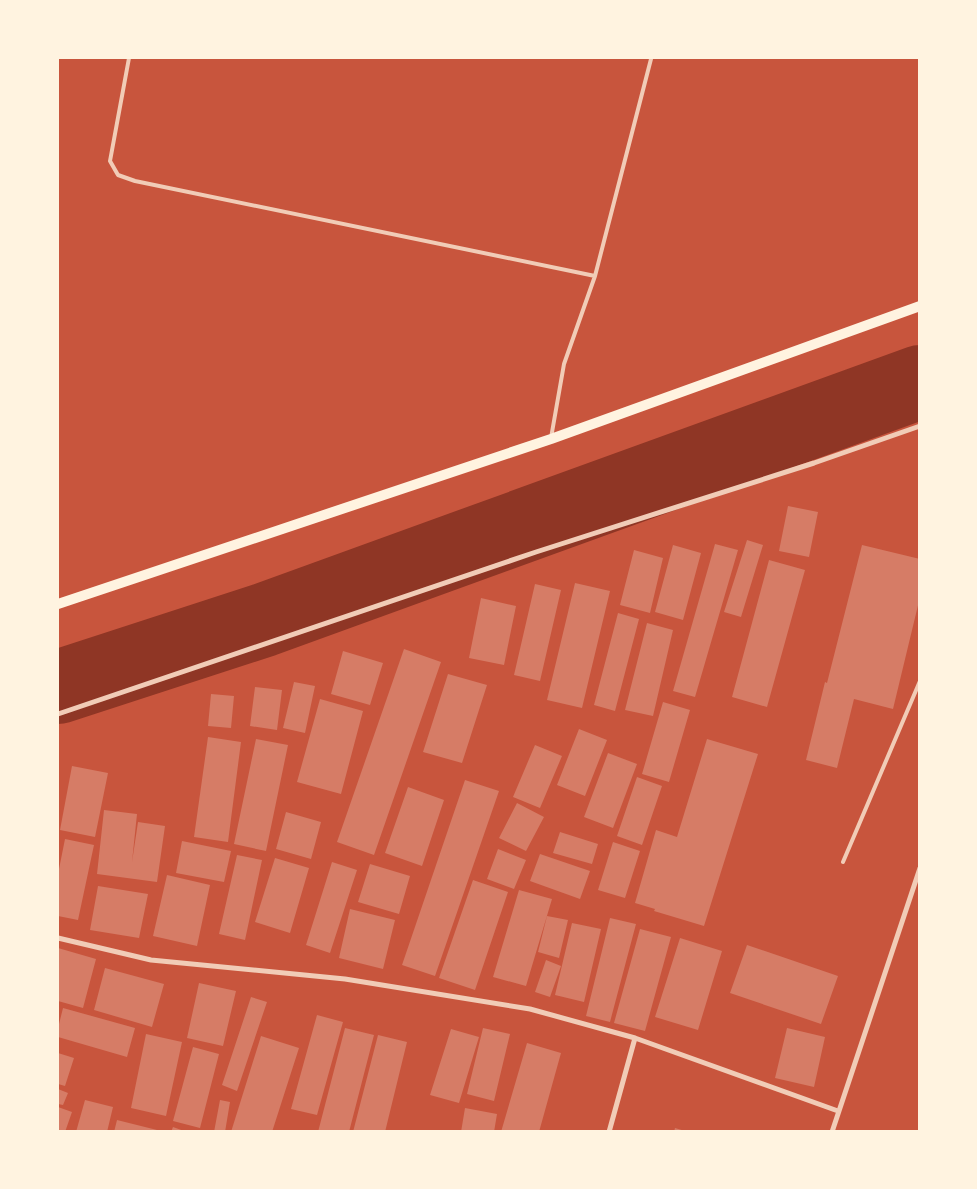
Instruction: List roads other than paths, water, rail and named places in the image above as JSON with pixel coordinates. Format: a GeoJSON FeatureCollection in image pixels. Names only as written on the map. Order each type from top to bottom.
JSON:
{"type":"FeatureCollection","features":[{"type":"Feature","properties":{"kind":"main road"},"geometry":{"type":"LineString","coordinates":[[58,604],[551,439],[920,306]]}},
{"type":"Feature","properties":{"kind":"street"},"geometry":{"type":"LineString","coordinates":[[58,714],[536,552],[814,463],[920,426]]}},
{"type":"Feature","properties":{"kind":"street"},"geometry":{"type":"LineString","coordinates":[[832,1132],[920,868]]}},
{"type":"Feature","properties":{"kind":"street"},"geometry":{"type":"LineString","coordinates":[[58,938],[151,960],[345,979],[530,1009],[635,1038],[838,1111]]}},
{"type":"Feature","properties":{"kind":"street"},"geometry":{"type":"LineString","coordinates":[[609,1132],[635,1038]]}},
{"type":"Feature","properties":{"kind":"lane"},"geometry":{"type":"LineString","coordinates":[[129,58],[110,161],[118,175],[135,181],[595,276]]}},
{"type":"Feature","properties":{"kind":"lane"},"geometry":{"type":"LineString","coordinates":[[551,439],[564,364],[595,276],[651,59]]}},
{"type":"Feature","properties":{"kind":"lane"},"geometry":{"type":"LineString","coordinates":[[843,862],[920,681]]}},
{"type":"Feature","properties":{"kind":"waterway"},"geometry":{"type":"LineString","coordinates":[[58,687],[264,620],[920,382]]}}]}
